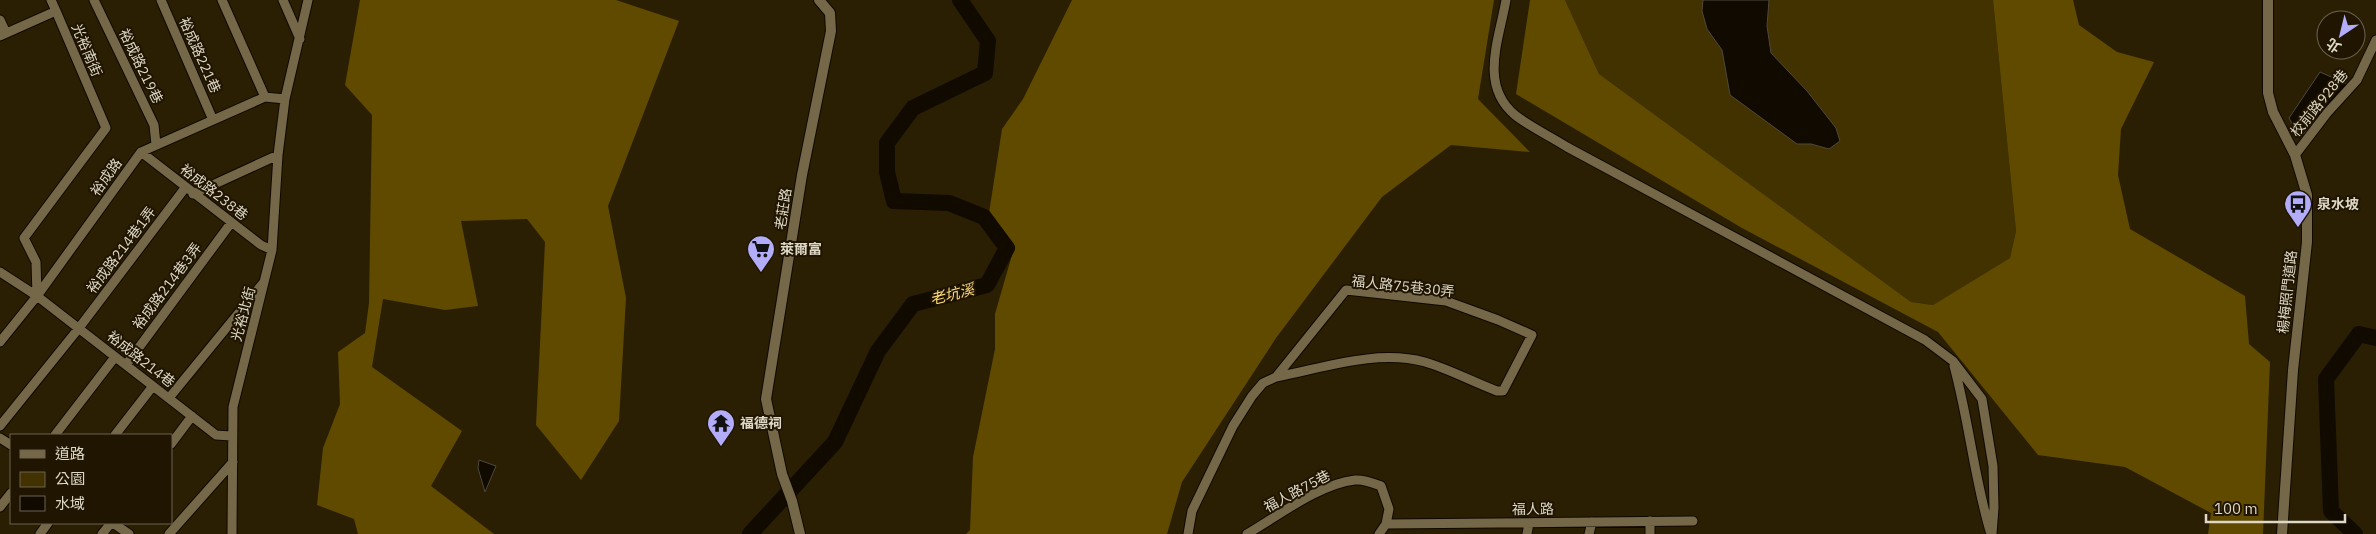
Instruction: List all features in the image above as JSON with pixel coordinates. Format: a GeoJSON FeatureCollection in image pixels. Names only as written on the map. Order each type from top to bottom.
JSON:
{"type":"FeatureCollection","features":[{"type":"Feature","properties":{"kind":"street","name":"光裕南街"},"geometry":{"type":"LineString","coordinates":[[37,296],[36,262],[24,238],[106,128],[51,0]]}},
{"type":"Feature","properties":{"kind":"street","name":"裕成路219巷"},"geometry":{"type":"LineString","coordinates":[[94,0],[154,125],[156,145]]}},
{"type":"Feature","properties":{"kind":"street","name":"裕成路221巷"},"geometry":{"type":"LineString","coordinates":[[161,0],[213,120]]}},
{"type":"Feature","properties":{"kind":"street"},"geometry":{"type":"LineString","coordinates":[[222,0],[265,97]]}},
{"type":"Feature","properties":{"kind":"street"},"geometry":{"type":"LineString","coordinates":[[283,0],[300,39]]}},
{"type":"Feature","properties":{"kind":"street"},"geometry":{"type":"LineString","coordinates":[[285,99],[308,0]]}},
{"type":"Feature","properties":{"kind":"street","name":"老莊路"},"geometry":{"type":"LineString","coordinates":[[800,534],[776,449],[767,393],[802,175],[831,31],[830,13],[820,0]]}},
{"type":"Feature","properties":{"kind":"street"},"geometry":{"type":"LineString","coordinates":[[1506,0],[1494,66],[1494,85],[1500,100],[1515,115],[1567,146],[1925,340],[1953,361],[1982,399],[1994,466],[1992,534]]}},
{"type":"Feature","properties":{"kind":"street","name":"楊梅照門道路"},"geometry":{"type":"LineString","coordinates":[[2268,0],[2268,93],[2273,112],[2295,155],[2307,195],[2307,242],[2292,370],[2282,534]]}},
{"type":"Feature","properties":{"kind":"street"},"geometry":{"type":"LineString","coordinates":[[0,20],[3,35],[56,11]]}},
{"type":"Feature","properties":{"kind":"street","name":"校前路928巷"},"geometry":{"type":"LineString","coordinates":[[2295,155],[2328,112],[2357,80],[2376,40]]}},
{"type":"Feature","properties":{"kind":"street","name":"裕成路"},"geometry":{"type":"LineString","coordinates":[[0,342],[37,296],[141,152],[265,97],[285,99]]}},
{"type":"Feature","properties":{"kind":"street","name":"光裕北街"},"geometry":{"type":"LineString","coordinates":[[232,534],[233,462],[231,436],[233,407],[272,250],[278,155],[285,99]]}},
{"type":"Feature","properties":{"kind":"street","name":"裕成路238巷"},"geometry":{"type":"LineString","coordinates":[[141,152],[192,194],[261,246],[272,250]]}},
{"type":"Feature","properties":{"kind":"street"},"geometry":{"type":"LineString","coordinates":[[192,194],[278,155]]}},
{"type":"Feature","properties":{"kind":"street","name":"裕成路214巷1弄"},"geometry":{"type":"LineString","coordinates":[[0,426],[79,328],[185,188]]}},
{"type":"Feature","properties":{"kind":"street","name":"裕成路214巷3弄"},"geometry":{"type":"LineString","coordinates":[[126,364],[231,223]]}},
{"type":"Feature","properties":{"kind":"street","name":"裕成路214巷"},"geometry":{"type":"LineString","coordinates":[[0,272],[37,296],[216,435],[231,436]]}},
{"type":"Feature","properties":{"kind":"street"},"geometry":{"type":"LineString","coordinates":[[169,398],[266,280]]}},
{"type":"Feature","properties":{"kind":"street","name":"福人路75巷30弄"},"geometry":{"type":"LineString","coordinates":[[1346,290],[1446,301],[1532,335],[1504,391],[1497,392],[1425,362],[1390,357],[1363,359],[1276,377],[1346,290]]}},
{"type":"Feature","properties":{"kind":"street"},"geometry":{"type":"LineString","coordinates":[[56,434],[115,357]]}},
{"type":"Feature","properties":{"kind":"street"},"geometry":{"type":"LineString","coordinates":[[1953,361],[1963,400],[1981,502],[1992,534]]}},
{"type":"Feature","properties":{"kind":"street"},"geometry":{"type":"LineString","coordinates":[[1188,534],[1192,512],[1232,426],[1263,383],[1276,377]]}},
{"type":"Feature","properties":{"kind":"street"},"geometry":{"type":"LineString","coordinates":[[116,434],[153,386]]}},
{"type":"Feature","properties":{"kind":"street"},"geometry":{"type":"LineString","coordinates":[[172,443],[192,416]]}},
{"type":"Feature","properties":{"kind":"street"},"geometry":{"type":"LineString","coordinates":[[168,534],[233,462]]}},
{"type":"Feature","properties":{"kind":"street","name":"福人路75巷"},"geometry":{"type":"LineString","coordinates":[[1247,534],[1333,485],[1356,480],[1371,482],[1381,486],[1389,509],[1386,524]]}},
{"type":"Feature","properties":{"kind":"street"},"geometry":{"type":"LineString","coordinates":[[0,507],[10,494]]}},
{"type":"Feature","properties":{"kind":"street"},"geometry":{"type":"LineString","coordinates":[[1650,521],[1650,534]]}},
{"type":"Feature","properties":{"kind":"street","name":"福人路"},"geometry":{"type":"LineString","coordinates":[[1386,524],[1693,521]]}},
{"type":"Feature","properties":{"kind":"street"},"geometry":{"type":"LineString","coordinates":[[1589,534],[1592,522]]}},
{"type":"Feature","properties":{"kind":"street"},"geometry":{"type":"LineString","coordinates":[[1527,534],[1529,523]]}},
{"type":"Feature","properties":{"kind":"street"},"geometry":{"type":"LineString","coordinates":[[102,534],[111,524]]}},
{"type":"Feature","properties":{"kind":"street"},"geometry":{"type":"LineString","coordinates":[[114,524],[129,534]]}},
{"type":"Feature","properties":{"kind":"street"},"geometry":{"type":"LineString","coordinates":[[1379,534],[1386,524]]}},
{"type":"Feature","properties":{"kind":"street"},"geometry":{"type":"LineString","coordinates":[[1462,524],[1462,534]]}},
{"type":"Feature","properties":{"kind":"green space"},"geometry":{"type":"Polygon","coordinates":[[[1565,0],[1993,0],[2016,231],[2010,258],[1933,305],[1911,302],[1599,74],[1565,0]]]}},
{"type":"Feature","properties":{"kind":"shaded area"},"geometry":{"type":"Polygon","coordinates":[[[360,0],[616,0],[679,21],[608,206],[626,298],[619,421],[581,480],[536,425],[545,242],[527,219],[461,221],[478,306],[445,310],[383,299],[372,367],[462,431],[431,486],[494,534],[358,534],[354,519],[317,505],[323,448],[340,404],[338,352],[365,333],[369,303],[372,115],[345,85],[360,0]]]}},
{"type":"Feature","properties":{"kind":"shaded area"},"geometry":{"type":"Polygon","coordinates":[[[1072,0],[1494,0],[1478,99],[1530,152],[1451,145],[1382,197],[1276,338],[1182,482],[1167,534],[966,534],[970,530],[973,457],[995,349],[995,314],[1014,248],[989,213],[1002,129],[1023,99],[1072,0]]]}},
{"type":"Feature","properties":{"kind":"shaded area"},"geometry":{"type":"Polygon","coordinates":[[[1530,0],[1565,0],[1599,74],[1911,302],[1933,305],[2010,258],[2016,231],[1993,0],[2073,0],[2079,25],[2117,52],[2154,62],[2121,129],[2118,175],[2130,229],[2245,296],[2249,344],[2270,362],[2263,534],[2208,534],[2211,513],[2125,467],[2038,455],[1938,332],[1742,228],[1516,94],[1530,0]]]}},
{"type":"Feature","properties":{"kind":"water"},"geometry":{"type":"Polygon","coordinates":[[[1703,0],[1769,0],[1767,26],[1771,53],[1807,91],[1836,128],[1840,141],[1829,149],[1811,144],[1797,144],[1730,95],[1722,50],[1707,29],[1702,11],[1703,0]]]}},
{"type":"Feature","properties":{"kind":"water"},"geometry":{"type":"Polygon","coordinates":[[[2320,72],[2347,84],[2300,138],[2289,118],[2320,72]]]}},
{"type":"Feature","properties":{"kind":"water"},"geometry":{"type":"Polygon","coordinates":[[[479,460],[496,466],[485,492],[478,468],[479,460]]]}},
{"type":"Feature","properties":{"kind":"waterway","name":"老坑溪"},"geometry":{"type":"LineString","coordinates":[[750,534],[835,442],[878,351],[913,304],[987,285],[1007,248],[984,217],[949,203],[894,201],[887,172],[887,143],[913,108],[985,73],[988,41],[960,0]]}},
{"type":"Feature","properties":{"kind":"waterway"},"geometry":{"type":"LineString","coordinates":[[2355,534],[2331,511],[2326,379],[2359,334],[2376,338]]}},
{"type":"Feature","properties":{"kind":"place","name":"泉水坡"},"geometry":{"type":"Point","coordinates":[2298,228]}},
{"type":"Feature","properties":{"kind":"place","name":"萊爾富"},"geometry":{"type":"Point","coordinates":[761,273]}},
{"type":"Feature","properties":{"kind":"place","name":"福德祠"},"geometry":{"type":"Point","coordinates":[721,447]}}]}
